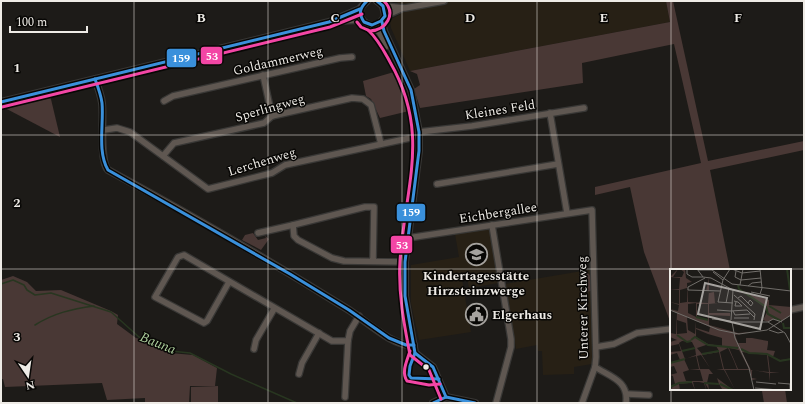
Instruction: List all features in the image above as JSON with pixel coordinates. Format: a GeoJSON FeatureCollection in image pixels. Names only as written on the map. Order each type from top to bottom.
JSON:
{"type":"FeatureCollection","features":[{"type":"Feature","properties":{"kind":"street"},"geometry":{"type":"LineString","coordinates":[[329,22],[367,1]]}},
{"type":"Feature","properties":{"kind":"street"},"geometry":{"type":"LineString","coordinates":[[377,1],[383,6],[405,8],[444,1]]}},
{"type":"Feature","properties":{"kind":"street"},"geometry":{"type":"LineString","coordinates":[[361,5],[361,20]]}},
{"type":"Feature","properties":{"kind":"street"},"geometry":{"type":"LineString","coordinates":[[383,6],[384,31],[411,90],[416,110],[419,134],[405,262],[405,296],[415,353],[433,367],[446,397]]}},
{"type":"Feature","properties":{"kind":"street"},"geometry":{"type":"LineString","coordinates":[[371,26],[405,8]]}},
{"type":"Feature","properties":{"kind":"street"},"geometry":{"type":"LineString","coordinates":[[1,102],[329,22],[361,20],[371,26],[379,32],[404,74]]}},
{"type":"Feature","properties":{"kind":"street","name":"Goldammerweg"},"geometry":{"type":"LineString","coordinates":[[164,101],[173,96],[340,58],[352,57]]}},
{"type":"Feature","properties":{"kind":"street"},"geometry":{"type":"LineString","coordinates":[[263,75],[272,116]]}},
{"type":"Feature","properties":{"kind":"street"},"geometry":{"type":"LineString","coordinates":[[95,79],[102,102],[104,130],[102,159],[108,170],[242,244],[359,316],[400,345],[414,345]]}},
{"type":"Feature","properties":{"kind":"street","name":"Sperlingweg"},"geometry":{"type":"LineString","coordinates":[[163,156],[174,143],[264,123],[272,116],[352,98],[363,99],[371,104],[381,144]]}},
{"type":"Feature","properties":{"kind":"street","name":"Kleines Feld"},"geometry":{"type":"LineString","coordinates":[[419,134],[584,108]]}},
{"type":"Feature","properties":{"kind":"street"},"geometry":{"type":"LineString","coordinates":[[550,113],[567,213]]}},
{"type":"Feature","properties":{"kind":"street","name":"Lerchenweg"},"geometry":{"type":"LineString","coordinates":[[104,130],[117,128],[130,132],[208,189],[272,173],[285,165],[419,134]]}},
{"type":"Feature","properties":{"kind":"street"},"geometry":{"type":"LineString","coordinates":[[437,184],[558,164]]}},
{"type":"Feature","properties":{"kind":"street"},"geometry":{"type":"LineString","coordinates":[[258,233],[365,207],[374,207],[373,261]]}},
{"type":"Feature","properties":{"kind":"street","name":"Eichbergallee"},"geometry":{"type":"LineString","coordinates":[[408,238],[592,210]]}},
{"type":"Feature","properties":{"kind":"street","name":"Unterer Kirchweg"},"geometry":{"type":"LineString","coordinates":[[582,403],[595,367],[596,347],[592,210]]}},
{"type":"Feature","properties":{"kind":"street"},"geometry":{"type":"LineString","coordinates":[[293,225],[294,236],[298,240],[332,258],[344,261],[405,262]]}},
{"type":"Feature","properties":{"kind":"street"},"geometry":{"type":"LineString","coordinates":[[492,225],[511,339],[511,347],[496,403]]}},
{"type":"Feature","properties":{"kind":"street"},"geometry":{"type":"LineString","coordinates":[[229,282],[207,321],[204,323],[155,297],[178,257],[184,255],[229,282],[274,309],[332,341],[348,341]]}},
{"type":"Feature","properties":{"kind":"street"},"geometry":{"type":"LineString","coordinates":[[791,310],[804,307]]}},
{"type":"Feature","properties":{"kind":"street"},"geometry":{"type":"LineString","coordinates":[[254,349],[256,340],[274,309]]}},
{"type":"Feature","properties":{"kind":"street"},"geometry":{"type":"LineString","coordinates":[[345,397],[348,341],[350,331],[359,316]]}},
{"type":"Feature","properties":{"kind":"street"},"geometry":{"type":"LineString","coordinates":[[596,347],[614,344],[637,333],[670,329]]}},
{"type":"Feature","properties":{"kind":"street"},"geometry":{"type":"LineString","coordinates":[[299,374],[302,363],[319,333]]}},
{"type":"Feature","properties":{"kind":"street"},"geometry":{"type":"LineString","coordinates":[[595,367],[624,385],[627,394],[626,403]]}},
{"type":"Feature","properties":{"kind":"street"},"geometry":{"type":"LineString","coordinates":[[627,394],[649,395]]}},
{"type":"Feature","properties":{"kind":"street"},"geometry":{"type":"LineString","coordinates":[[433,403],[446,397],[475,403]]}},
{"type":"Feature","properties":{"kind":"shaded area"},"geometry":{"type":"Polygon","coordinates":[[[397,1],[666,1],[670,22],[410,71],[391,28],[390,22],[393,18],[401,14],[397,1]]]}},
{"type":"Feature","properties":{"kind":"shaded area"},"geometry":{"type":"Polygon","coordinates":[[[666,1],[673,1],[708,161],[804,141],[804,150],[710,170],[730,269],[670,269],[670,321],[644,252],[630,187],[595,195],[595,187],[701,163],[674,44],[582,63],[583,83],[420,108],[414,89],[420,85],[417,74],[410,71],[670,22],[666,1]]]}},
{"type":"Feature","properties":{"kind":"shaded area"},"geometry":{"type":"Polygon","coordinates":[[[394,72],[404,91],[409,111],[380,118],[371,99],[366,96],[363,81],[394,72]]]}},
{"type":"Feature","properties":{"kind":"shaded area"},"geometry":{"type":"Polygon","coordinates":[[[50,95],[60,137],[3,107],[8,105],[50,95]]]}},
{"type":"Feature","properties":{"kind":"shaded area"},"geometry":{"type":"Polygon","coordinates":[[[489,229],[499,283],[469,288],[467,278],[461,273],[471,332],[419,340],[411,303],[411,265],[459,257],[455,234],[489,229]]]}},
{"type":"Feature","properties":{"kind":"shaded area"},"geometry":{"type":"Polygon","coordinates":[[[253,233],[258,240],[266,238],[265,236],[269,239],[261,250],[242,240],[245,235],[253,233]]]}},
{"type":"Feature","properties":{"kind":"shaded area"},"geometry":{"type":"Polygon","coordinates":[[[594,269],[592,364],[574,367],[574,374],[543,375],[542,351],[538,351],[537,345],[516,349],[505,284],[594,269]]]}},
{"type":"Feature","properties":{"kind":"shaded area"},"geometry":{"type":"Polygon","coordinates":[[[587,272],[591,277],[591,291],[582,292],[579,273],[587,272]]]}},
{"type":"Feature","properties":{"kind":"shaded area"},"geometry":{"type":"Polygon","coordinates":[[[13,276],[27,282],[36,291],[61,290],[111,311],[118,315],[117,324],[136,338],[163,345],[170,353],[193,355],[217,368],[215,386],[190,386],[189,403],[145,403],[145,398],[107,400],[102,383],[5,387],[3,379],[1,379],[1,280],[13,276]]]}},
{"type":"Feature","properties":{"kind":"shaded area"},"geometry":{"type":"Polygon","coordinates":[[[218,386],[218,403],[191,403],[191,387],[218,386]]]}},
{"type":"Feature","properties":{"kind":"shaded area"},"geometry":{"type":"Polygon","coordinates":[[[785,390],[787,403],[764,403],[762,391],[751,391],[785,390]]]}},
{"type":"Feature","properties":{"kind":"waterway","name":"Bauna"},"geometry":{"type":"LineString","coordinates":[[1,284],[13,280],[24,285],[27,290],[35,295],[51,293],[111,312],[139,337],[164,344],[171,351],[190,353],[231,374],[297,403]]}},
{"type":"Feature","properties":{"kind":"waterway"},"geometry":{"type":"LineString","coordinates":[[35,325],[49,317],[63,312],[94,306]]}},
{"type":"Feature","properties":{"kind":"transit line","name":"159"},"geometry":{"type":"LineString","coordinates":[[367,1],[361,8],[360,13],[364,22],[372,25],[381,21],[385,16],[383,6],[377,1]]}},
{"type":"Feature","properties":{"kind":"transit line","name":"53"},"geometry":{"type":"LineString","coordinates":[[357,22],[361,27],[370,31],[381,28],[390,16],[390,11],[384,1]]}},
{"type":"Feature","properties":{"kind":"transit line","name":"159"},"geometry":{"type":"LineString","coordinates":[[1,102],[329,22],[360,9]]}},
{"type":"Feature","properties":{"kind":"transit line","name":"53"},"geometry":{"type":"LineString","coordinates":[[2,107],[330,27],[362,14]]}},
{"type":"Feature","properties":{"kind":"transit line","name":"159"},"geometry":{"type":"LineString","coordinates":[[382,22],[384,31],[411,90],[419,132],[419,151],[405,262],[405,296],[415,353],[433,367],[446,397]]}},
{"type":"Feature","properties":{"kind":"transit line","name":"53"},"geometry":{"type":"LineString","coordinates":[[368,30],[378,41],[390,62],[402,88],[410,112],[412,160],[400,261],[401,297],[410,355],[429,370],[441,399]]}},
{"type":"Feature","properties":{"kind":"transit line","name":"159"},"geometry":{"type":"LineString","coordinates":[[95,79],[102,103],[102,146],[105,163],[108,170],[290,274],[349,310],[389,338],[406,345],[414,345]]}},
{"type":"Feature","properties":{"kind":"transit line","name":"53"},"geometry":{"type":"LineString","coordinates":[[410,351],[405,370],[405,378],[407,381],[429,385],[440,384]]}},
{"type":"Feature","properties":{"kind":"transit line","name":"159"},"geometry":{"type":"LineString","coordinates":[[415,353],[410,366],[409,375],[411,378],[439,379]]}},
{"type":"Feature","properties":{"kind":"transit line","name":"159"},"geometry":{"type":"LineString","coordinates":[[433,403],[446,397],[475,403]]}},
{"type":"Feature","properties":{"kind":"place","name":"Kindertagesstätte Hirzsteinzwerge"},"geometry":{"type":"Point","coordinates":[476,254]}},
{"type":"Feature","properties":{"kind":"place","name":"Elgerhaus"},"geometry":{"type":"Point","coordinates":[477,315]}}]}
